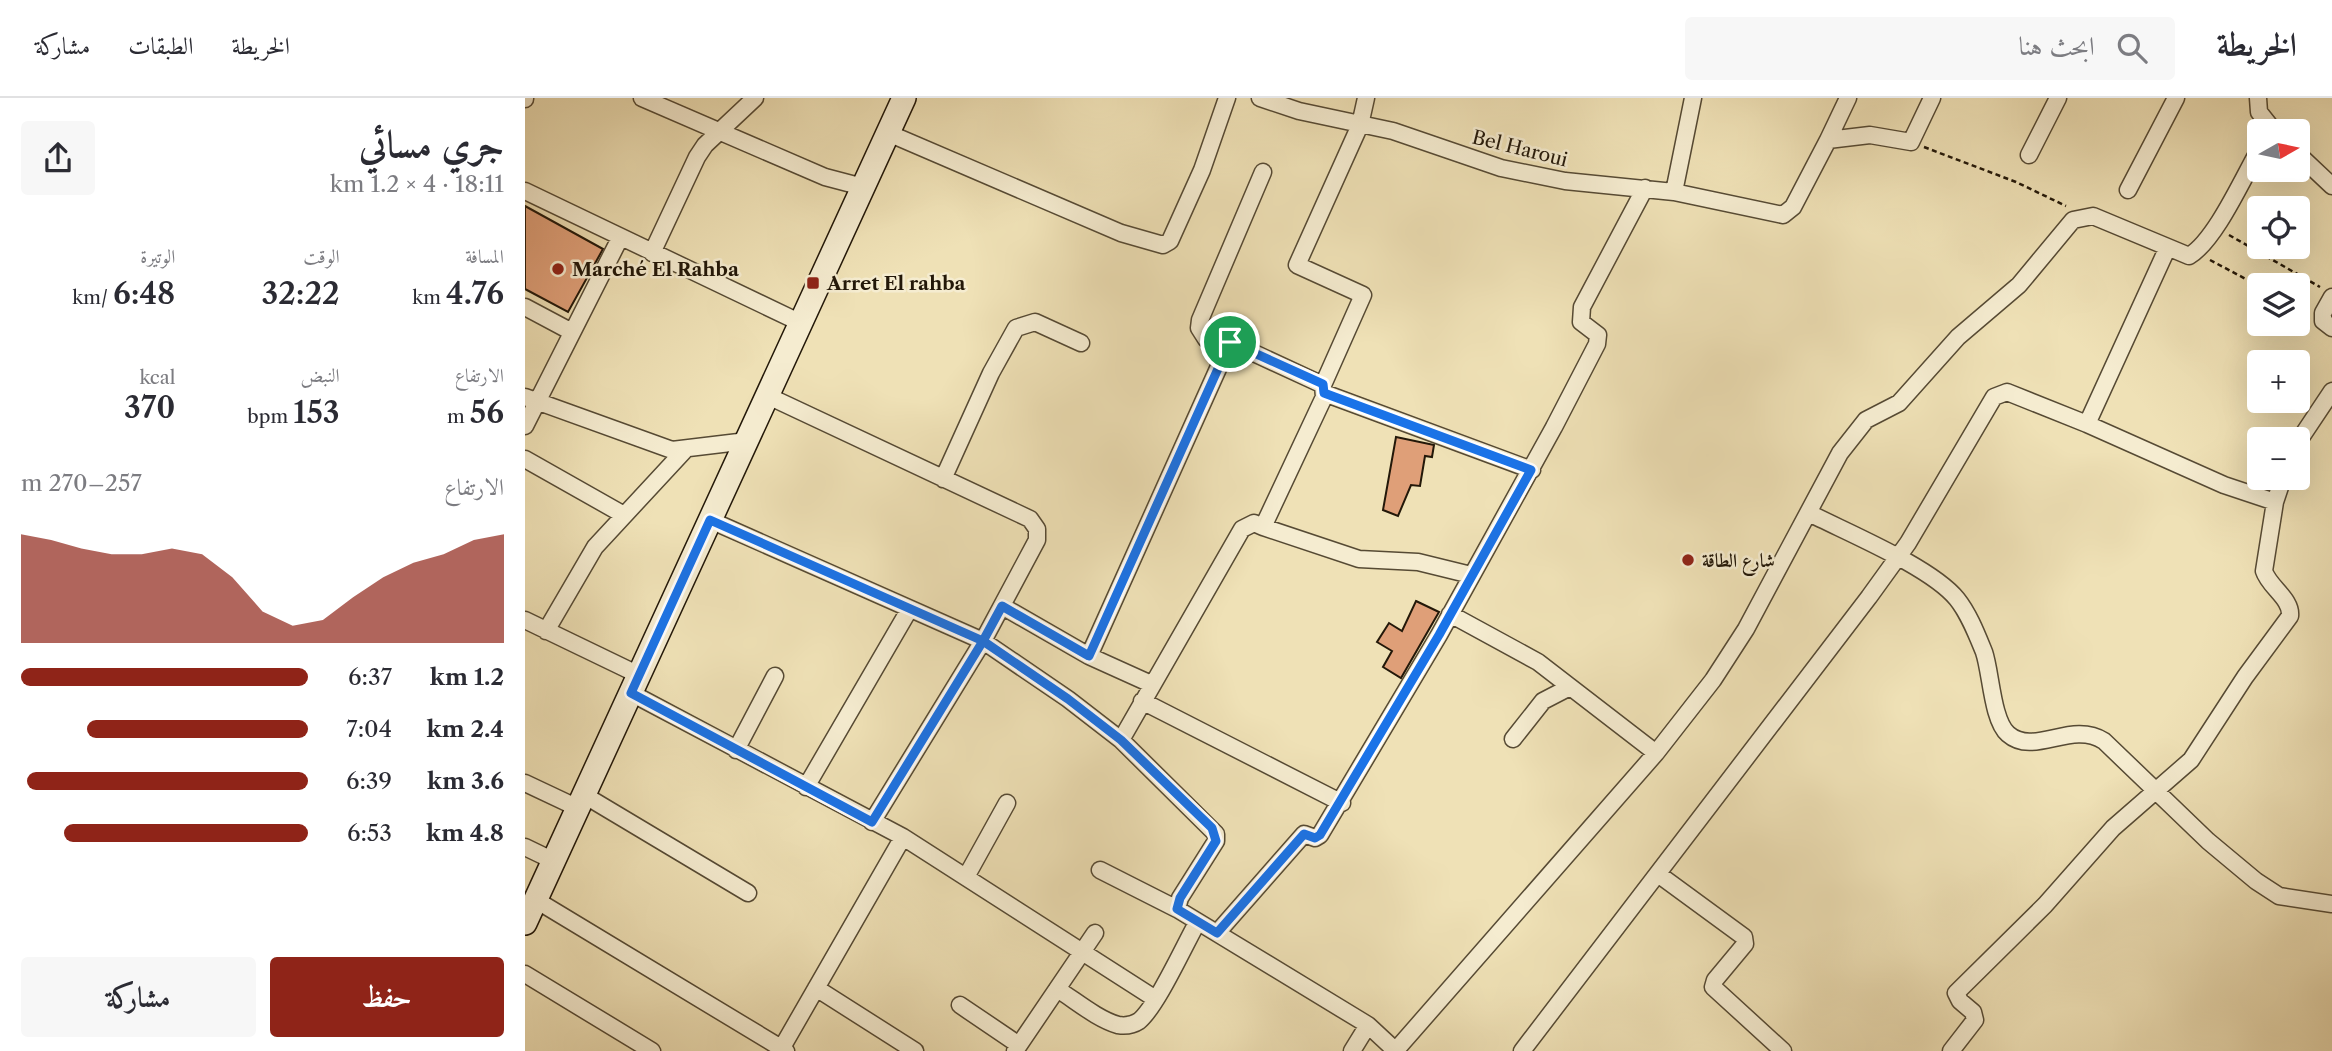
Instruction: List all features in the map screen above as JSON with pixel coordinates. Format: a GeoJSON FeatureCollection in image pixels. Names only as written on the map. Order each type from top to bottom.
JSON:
{"type":"FeatureCollection","features":[{"type":"Feature","properties":{"kind":"street"},"geometry":{"type":"LineString","coordinates":[[642,98],[825,177],[863,187]]}},
{"type":"Feature","properties":{"kind":"street"},"geometry":{"type":"LineString","coordinates":[[525,923],[904,98]]}},
{"type":"Feature","properties":{"kind":"street"},"geometry":{"type":"LineString","coordinates":[[888,132],[1121,233],[1163,244],[1170,241],[1202,170],[1227,98]]}},
{"type":"Feature","properties":{"kind":"street","name":"Bel Haroui"},"geometry":{"type":"LineString","coordinates":[[1260,98],[1360,125],[1393,131],[1501,168],[1565,181],[1674,192],[1783,215],[1793,207],[1828,140]]}},
{"type":"Feature","properties":{"kind":"street"},"geometry":{"type":"LineString","coordinates":[[1263,527],[1363,295],[1297,265],[1360,125],[1366,98]]}},
{"type":"Feature","properties":{"kind":"street"},"geometry":{"type":"LineString","coordinates":[[1674,192],[1693,98]]}},
{"type":"Feature","properties":{"kind":"street"},"geometry":{"type":"LineString","coordinates":[[1828,140],[1847,98]]}},
{"type":"Feature","properties":{"kind":"street"},"geometry":{"type":"LineString","coordinates":[[1828,140],[1870,135],[1911,142],[1932,98]]}},
{"type":"Feature","properties":{"kind":"street"},"geometry":{"type":"LineString","coordinates":[[2029,155],[2057,98]]}},
{"type":"Feature","properties":{"kind":"street"},"geometry":{"type":"LineString","coordinates":[[2128,190],[2176,98]]}},
{"type":"Feature","properties":{"kind":"street"},"geometry":{"type":"LineString","coordinates":[[2258,98],[2259,112],[2264,119]]}},
{"type":"Feature","properties":{"kind":"street"},"geometry":{"type":"LineString","coordinates":[[652,253],[697,157],[747,100]]}},
{"type":"Feature","properties":{"kind":"street"},"geometry":{"type":"LineString","coordinates":[[2310,165],[2332,186]]}},
{"type":"Feature","properties":{"kind":"street"},"geometry":{"type":"LineString","coordinates":[[1100,870],[1177,909],[1368,1025],[1396,1051],[1656,753],[1713,680],[1746,629],[1840,453],[1857,429],[1866,420],[1899,402],[1958,337],[2019,285],[2073,220],[2083,215],[2093,216],[2189,256],[2195,253],[2215,226],[2247,171]]}},
{"type":"Feature","properties":{"kind":"street"},"geometry":{"type":"LineString","coordinates":[[1263,172],[1200,320],[1199,328],[1206,339],[1230,342],[1324,389],[1531,470]]}},
{"type":"Feature","properties":{"kind":"street"},"geometry":{"type":"LineString","coordinates":[[1217,933],[1304,834],[1317,838],[1342,803],[1531,470],[1599,338],[1581,322],[1582,307],[1645,188]]}},
{"type":"Feature","properties":{"kind":"street"},"geometry":{"type":"LineString","coordinates":[[525,191],[801,323]]}},
{"type":"Feature","properties":{"kind":"street"},"geometry":{"type":"LineString","coordinates":[[525,426],[531,400],[572,332],[620,238]]}},
{"type":"Feature","properties":{"kind":"street"},"geometry":{"type":"LineString","coordinates":[[2087,424],[2167,249]]}},
{"type":"Feature","properties":{"kind":"street"},"geometry":{"type":"LineString","coordinates":[[2326,292],[2323,321],[2332,328]]}},
{"type":"Feature","properties":{"kind":"street"},"geometry":{"type":"LineString","coordinates":[[525,307],[572,332]]}},
{"type":"Feature","properties":{"kind":"street"},"geometry":{"type":"LineString","coordinates":[[943,479],[991,373],[1016,328],[1035,322],[1081,343]]}},
{"type":"Feature","properties":{"kind":"street"},"geometry":{"type":"LineString","coordinates":[[1089,656],[1230,342]]}},
{"type":"Feature","properties":{"kind":"street"},"geometry":{"type":"LineString","coordinates":[[2308,427],[2332,391]]}},
{"type":"Feature","properties":{"kind":"street"},"geometry":{"type":"LineString","coordinates":[[1522,1051],[1908,543],[1994,397],[2007,392],[2087,424],[2224,485],[2274,502]]}},
{"type":"Feature","properties":{"kind":"street"},"geometry":{"type":"LineString","coordinates":[[768,396],[1030,519],[1037,529],[1037,540],[983,641],[872,822]]}},
{"type":"Feature","properties":{"kind":"street"},"geometry":{"type":"LineString","coordinates":[[531,400],[672,450],[684,451],[747,441]]}},
{"type":"Feature","properties":{"kind":"street"},"geometry":{"type":"LineString","coordinates":[[546,631],[595,547],[684,451]]}},
{"type":"Feature","properties":{"kind":"street"},"geometry":{"type":"LineString","coordinates":[[525,459],[624,515]]}},
{"type":"Feature","properties":{"kind":"street"},"geometry":{"type":"LineString","coordinates":[[1951,1051],[1975,1020],[1973,1012],[1956,993],[2045,905],[2113,828],[2159,791],[2200,750],[2245,677],[2290,616],[2289,605],[2268,580],[2264,571],[2274,502],[2278,490]]}},
{"type":"Feature","properties":{"kind":"street"},"geometry":{"type":"LineString","coordinates":[[1809,513],[1919,569],[1957,599],[1985,655],[1998,715],[2008,735],[2027,741],[2051,739],[2076,731],[2092,733],[2159,791],[2232,862],[2268,889],[2279,896],[2332,905]]}},
{"type":"Feature","properties":{"kind":"street"},"geometry":{"type":"LineString","coordinates":[[710,520],[983,641],[1068,699],[1121,740],[1216,834],[1216,841],[1180,898],[1177,909]]}},
{"type":"Feature","properties":{"kind":"street"},"geometry":{"type":"LineString","coordinates":[[1121,740],[1242,529],[1254,523],[1359,559],[1418,562],[1471,575]]}},
{"type":"Feature","properties":{"kind":"street"},"geometry":{"type":"LineString","coordinates":[[1002,606],[1089,656],[1151,684]]}},
{"type":"Feature","properties":{"kind":"street"},"geometry":{"type":"LineString","coordinates":[[806,787],[909,610]]}},
{"type":"Feature","properties":{"kind":"street"},"geometry":{"type":"LineString","coordinates":[[1450,614],[1538,662],[1656,753]]}},
{"type":"Feature","properties":{"kind":"street"},"geometry":{"type":"LineString","coordinates":[[525,620],[635,684],[736,750],[903,837],[1154,998]]}},
{"type":"Feature","properties":{"kind":"street"},"geometry":{"type":"LineString","coordinates":[[736,750],[775,676]]}},
{"type":"Feature","properties":{"kind":"street"},"geometry":{"type":"LineString","coordinates":[[1513,739],[1543,701],[1570,687]]}},
{"type":"Feature","properties":{"kind":"street"},"geometry":{"type":"LineString","coordinates":[[1142,701],[1342,803]]}},
{"type":"Feature","properties":{"kind":"street"},"geometry":{"type":"LineString","coordinates":[[525,783],[581,802],[748,893]]}},
{"type":"Feature","properties":{"kind":"street"},"geometry":{"type":"LineString","coordinates":[[966,877],[1007,803]]}},
{"type":"Feature","properties":{"kind":"street"},"geometry":{"type":"LineString","coordinates":[[536,900],[783,1050],[903,837]]}},
{"type":"Feature","properties":{"kind":"street"},"geometry":{"type":"LineString","coordinates":[[525,846],[554,861]]}},
{"type":"Feature","properties":{"kind":"street"},"geometry":{"type":"LineString","coordinates":[[1658,874],[1744,937],[1745,944],[1714,980],[1713,987],[1783,1051]]}},
{"type":"Feature","properties":{"kind":"street"},"geometry":{"type":"LineString","coordinates":[[1057,989],[1111,1022],[1126,1026],[1141,1019],[1197,923]]}},
{"type":"Feature","properties":{"kind":"street"},"geometry":{"type":"LineString","coordinates":[[960,1005],[1017,1048],[1095,933]]}},
{"type":"Feature","properties":{"kind":"street"},"geometry":{"type":"LineString","coordinates":[[525,974],[652,1051]]}},
{"type":"Feature","properties":{"kind":"street"},"geometry":{"type":"LineString","coordinates":[[816,988],[915,1051]]}},
{"type":"Feature","properties":{"kind":"street"},"geometry":{"type":"LineString","coordinates":[[1352,1051],[1368,1025]]}},
{"type":"Feature","properties":{"kind":"path"},"geometry":{"type":"LineString","coordinates":[[1911,142],[2016,182],[2083,215]]}},
{"type":"Feature","properties":{"kind":"path"},"geometry":{"type":"LineString","coordinates":[[2215,226],[2326,292]]}},
{"type":"Feature","properties":{"kind":"path"},"geometry":{"type":"LineString","coordinates":[[2195,253],[2247,280]]}},
{"type":"Feature","properties":{"kind":"building","name":"Marché El Rahba"},"geometry":{"type":"Polygon","coordinates":[[[525,206],[603,249],[568,312],[525,289],[525,206]]]}},
{"type":"Feature","properties":{"kind":"building"},"geometry":{"type":"Polygon","coordinates":[[[1396,437],[1434,445],[1432,457],[1425,456],[1420,486],[1411,485],[1398,516],[1383,510],[1396,437]]]}},
{"type":"Feature","properties":{"kind":"building"},"geometry":{"type":"Polygon","coordinates":[[[1416,601],[1439,612],[1401,678],[1383,667],[1392,651],[1377,642],[1389,623],[1402,631],[1416,601]]]}},
{"type":"Feature","properties":{"kind":"place","name":"Marché El Rahba"},"geometry":{"type":"Point","coordinates":[558,269]}},
{"type":"Feature","properties":{"kind":"place","name":"Arret El rahba"},"geometry":{"type":"Point","coordinates":[813,283]}},
{"type":"Feature","properties":{"kind":"place","name":"شارع الطاقة"},"geometry":{"type":"Point","coordinates":[1688,560]}},
{"type":"Feature","properties":{"kind":"route"},"geometry":{"type":"LineString","coordinates":[[1230,342],[1089,656],[1002,606],[983,641],[710,520],[631,693],[872,822],[983,641],[1068,699],[1121,740],[1212,828],[1216,841],[1180,898],[1177,909],[1217,933],[1304,834],[1315,838],[1320,835],[1342,803],[1531,470],[1324,393],[1323,384],[1230,342]]}}]}
